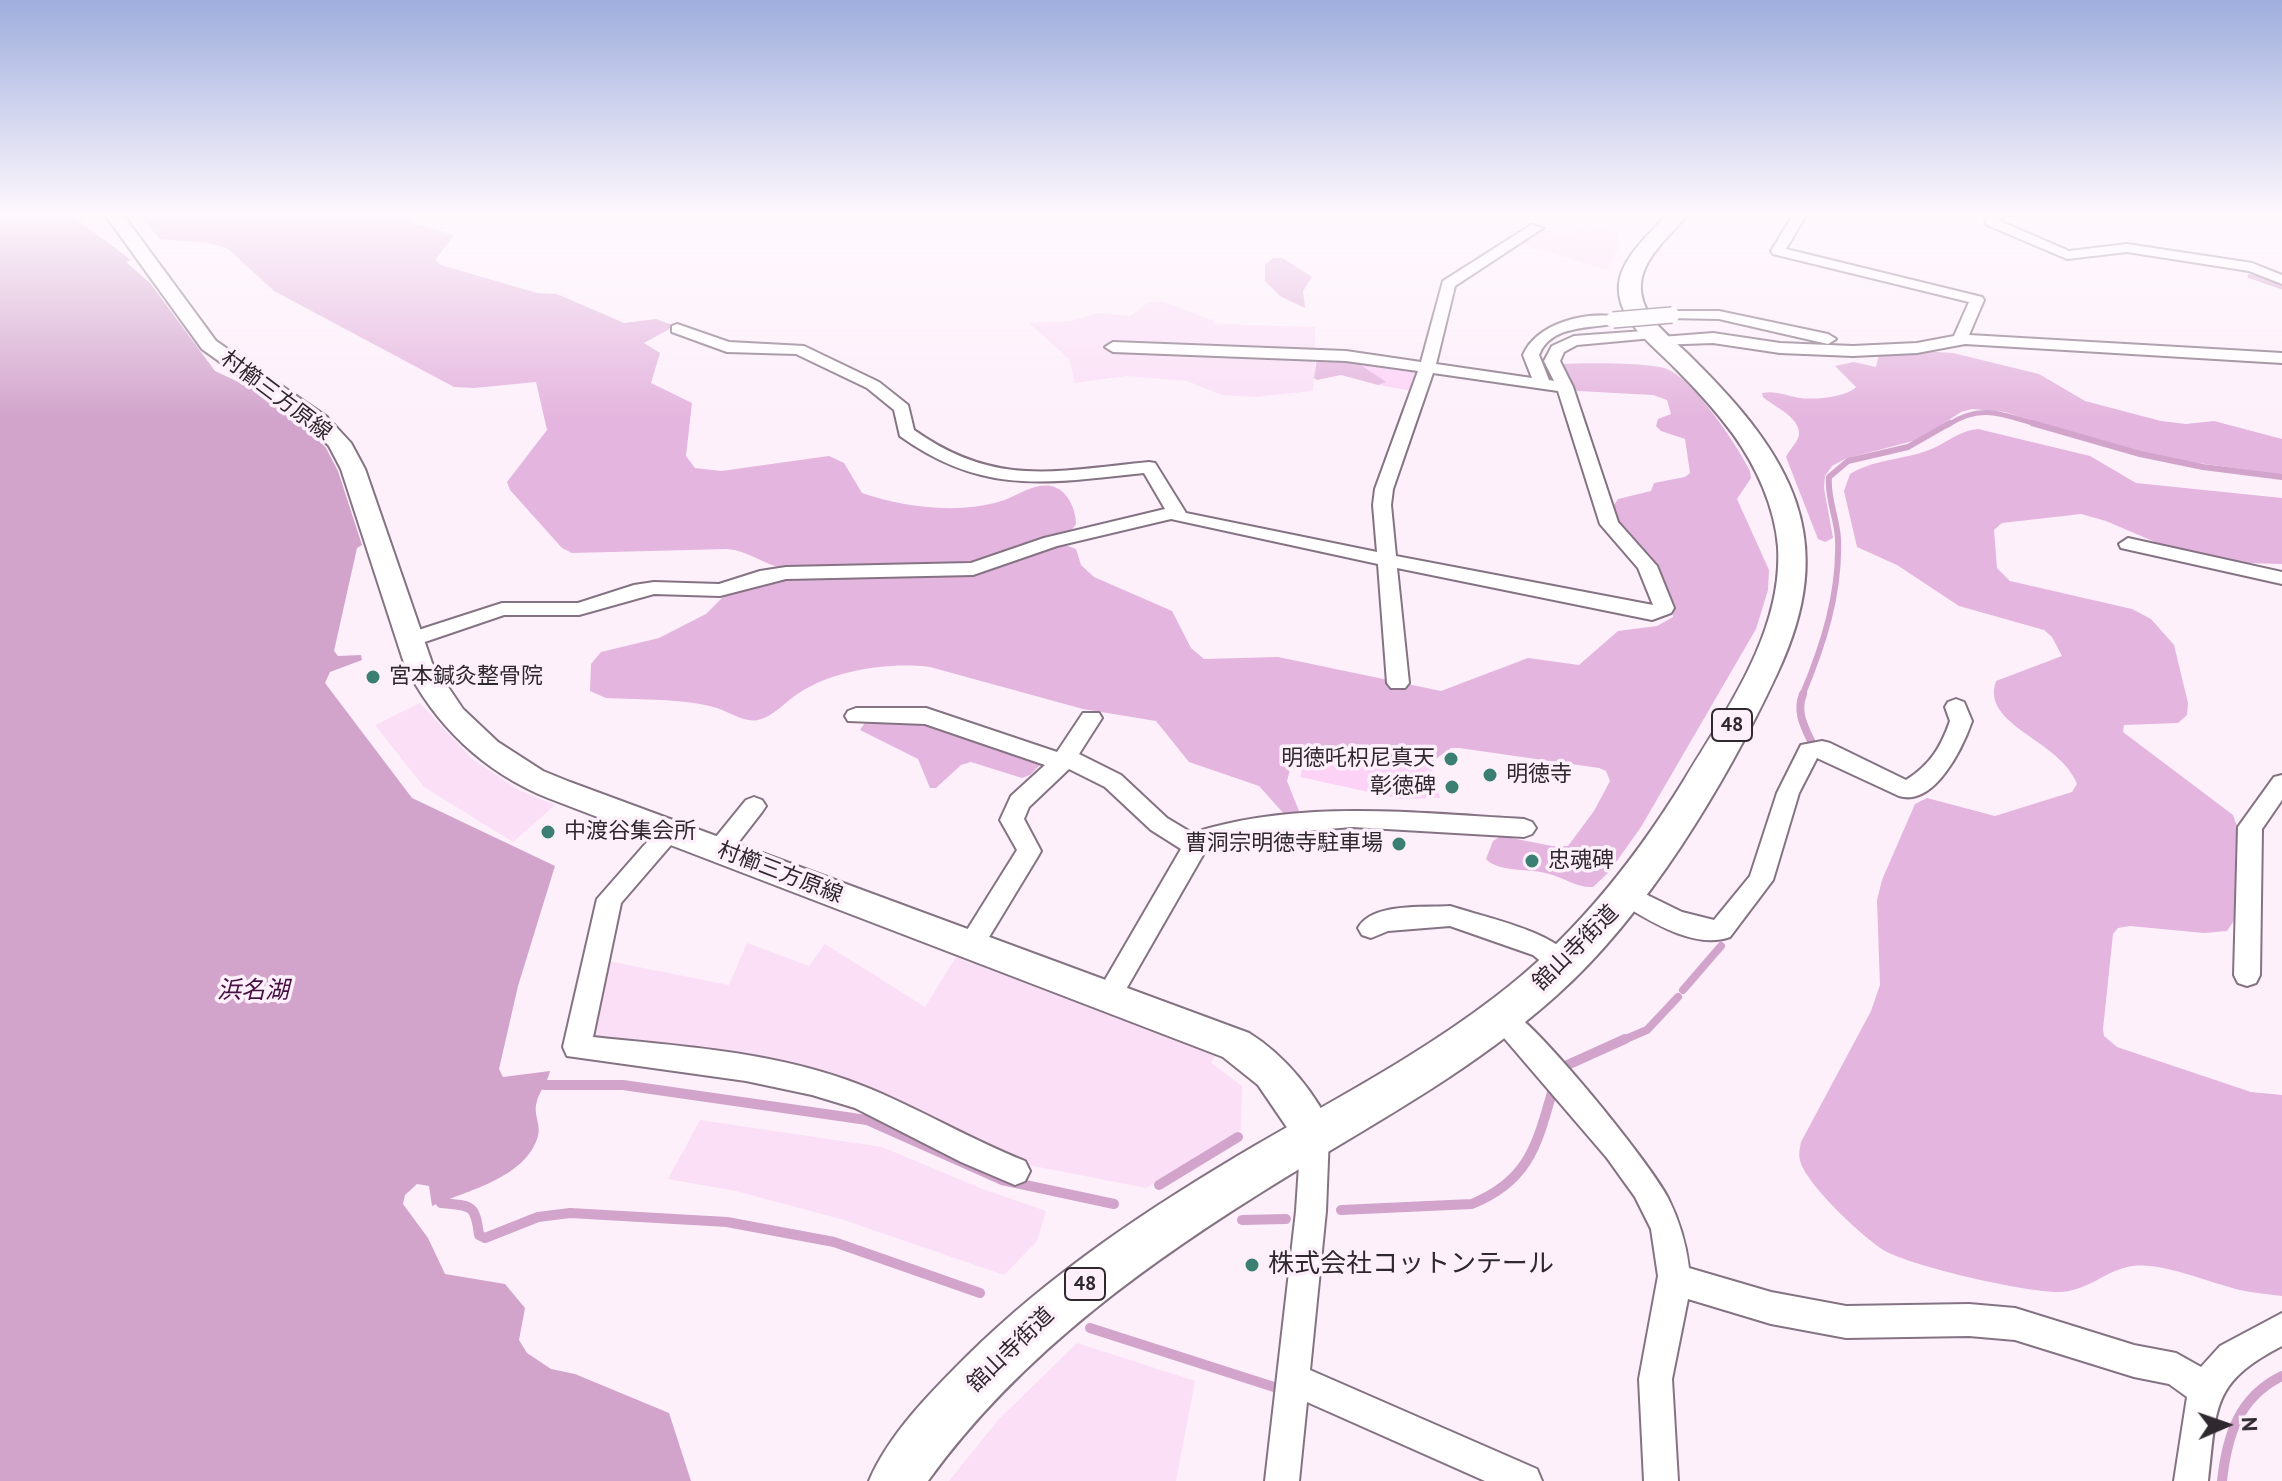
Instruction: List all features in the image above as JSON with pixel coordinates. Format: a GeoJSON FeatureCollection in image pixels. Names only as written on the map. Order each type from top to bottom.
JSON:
{"type":"FeatureCollection","features":[{"type":"Feature","properties":{"kind":"main road","name":"村櫛三方原線"},"geometry":{"type":"LineString","coordinates":[[162,281],[209,345],[319,422],[339,443],[352,467],[418,663],[439,699],[487,750],[532,779],[1249,1052],[1272,1072],[1315,1135]]}},
{"type":"Feature","properties":{"kind":"main road","name":"舘山寺街道"},"geometry":{"type":"LineString","coordinates":[[896,1481],[969,1389],[1060,1303],[1153,1236],[1424,1070],[1501,1016],[1563,964],[1627,895],[1667,840],[1770,657],[1786,616],[1793,576],[1787,517],[1765,462],[1662,330],[1633,302],[1632,281]]}},
{"type":"Feature","properties":{"kind":"street"},"geometry":{"type":"LineString","coordinates":[[1398,683],[1382,496],[1427,368],[1448,284],[1453,281]]}},
{"type":"Feature","properties":{"kind":"street"},"geometry":{"type":"LineString","coordinates":[[1900,281],[1977,300],[1961,335],[1965,339]]}},
{"type":"Feature","properties":{"kind":"street"},"geometry":{"type":"LineString","coordinates":[[677,329],[727,347],[793,347],[808,352],[878,388],[902,408],[906,432],[972,471],[1024,478],[1149,467],[1179,517],[1652,614],[1664,608],[1647,566],[1609,524],[1565,387],[1552,361],[1553,354],[1564,344],[1662,330],[1719,315],[1827,338],[1914,337],[1933,343]]}},
{"type":"Feature","properties":{"kind":"street"},"geometry":{"type":"LineString","coordinates":[[1543,385],[1531,355],[1538,340],[1559,330],[1613,320],[1780,348],[1853,351],[1917,348],[1965,339],[2282,358]]}},
{"type":"Feature","properties":{"kind":"street"},"geometry":{"type":"LineString","coordinates":[[1113,347],[1346,356],[1565,387]]}},
{"type":"Feature","properties":{"kind":"street"},"geometry":{"type":"LineString","coordinates":[[410,640],[502,609],[579,609],[634,591],[654,588],[720,590],[760,577],[786,573],[973,569],[1051,542],[1176,512]]}},
{"type":"Feature","properties":{"kind":"street"},"geometry":{"type":"LineString","coordinates":[[2128,544],[2282,578]]}},
{"type":"Feature","properties":{"kind":"street"},"geometry":{"type":"LineString","coordinates":[[1627,895],[1653,910],[1705,931],[1721,930],[1761,880],[1788,793],[1809,751],[1822,749],[1907,790],[1926,780],[1945,762],[1961,721],[1956,707]]}},
{"type":"Feature","properties":{"kind":"street"},"geometry":{"type":"LineString","coordinates":[[856,716],[926,716],[1064,760],[1113,781],[1159,824],[1193,845]]}},
{"type":"Feature","properties":{"kind":"street"},"geometry":{"type":"LineString","coordinates":[[971,945],[1029,851],[1027,842],[1012,820],[1015,808],[1064,760],[1091,718]]}},
{"type":"Feature","properties":{"kind":"street"},"geometry":{"type":"LineString","coordinates":[[2247,975],[2250,827],[2282,783]]}},
{"type":"Feature","properties":{"kind":"street"},"geometry":{"type":"LineString","coordinates":[[719,850],[754,806]]}},
{"type":"Feature","properties":{"kind":"street"},"geometry":{"type":"LineString","coordinates":[[1108,997],[1193,845],[1207,837],[1269,826],[1352,818],[1524,828]]}},
{"type":"Feature","properties":{"kind":"street"},"geometry":{"type":"LineString","coordinates":[[669,832],[609,899],[577,1047],[747,1080],[843,1091],[969,1153],[1015,1171]]}},
{"type":"Feature","properties":{"kind":"street"},"geometry":{"type":"LineString","coordinates":[[1371,928],[1384,921],[1450,916],[1542,947],[1563,964]]}},
{"type":"Feature","properties":{"kind":"street"},"geometry":{"type":"LineString","coordinates":[[1501,1016],[1537,1052],[1650,1192],[1671,1244],[1674,1298],[1655,1388],[1661,1481]]}},
{"type":"Feature","properties":{"kind":"street"},"geometry":{"type":"LineString","coordinates":[[1282,1481],[1311,1211],[1315,1135]]}},
{"type":"Feature","properties":{"kind":"street"},"geometry":{"type":"LineString","coordinates":[[1674,1279],[1771,1308],[1834,1320],[1882,1323],[1969,1320],[2015,1324],[2126,1359],[2176,1369],[2205,1390]]}},
{"type":"Feature","properties":{"kind":"street"},"geometry":{"type":"LineString","coordinates":[[2191,1481],[2196,1422],[2205,1390],[2214,1374],[2231,1356],[2282,1329]]}},
{"type":"Feature","properties":{"kind":"street"},"geometry":{"type":"LineString","coordinates":[[1293,1383],[1312,1387],[1525,1481]]}},
{"type":"Feature","properties":{"kind":"shaded area"},"geometry":{"type":"Polygon","coordinates":[[[263,281],[496,281],[537,293],[557,294],[624,323],[656,319],[675,326],[644,343],[660,353],[651,383],[692,403],[686,456],[695,468],[721,471],[829,456],[844,463],[862,493],[894,502],[947,508],[981,506],[1037,487],[1051,486],[1062,491],[1070,500],[1076,524],[1070,532],[979,563],[788,569],[727,549],[572,553],[562,548],[510,490],[507,482],[547,430],[536,382],[454,387],[274,291],[263,281]]]}},
{"type":"Feature","properties":{"kind":"shaded area"},"geometry":{"type":"Polygon","coordinates":[[[1265,281],[1309,281],[1303,291],[1305,308],[1280,296],[1265,281]]]}},
{"type":"Feature","properties":{"kind":"shaded area"},"geometry":{"type":"Polygon","coordinates":[[[1149,302],[1164,302],[1214,321],[1214,324],[1315,327],[1315,352],[1108,344],[1107,350],[1316,358],[1313,391],[1255,397],[1221,395],[1187,381],[1127,376],[1075,383],[1069,359],[1029,323],[1070,321],[1099,313],[1130,316],[1149,302]]]}},
{"type":"Feature","properties":{"kind":"shaded area"},"geometry":{"type":"Polygon","coordinates":[[[1920,351],[1953,353],[2039,374],[2085,401],[2161,421],[2186,424],[2214,421],[2282,439],[2282,475],[2171,459],[2110,445],[2005,412],[1972,409],[1961,412],[1920,439],[1845,459],[1832,466],[1825,476],[1824,488],[1833,538],[1825,542],[1818,539],[1786,457],[1797,440],[1798,428],[1791,417],[1763,397],[1762,393],[1806,399],[1838,395],[1856,387],[1835,366],[1854,362],[1876,367],[1879,354],[1920,351]]]}},
{"type":"Feature","properties":{"kind":"shaded area"},"geometry":{"type":"Polygon","coordinates":[[[1317,359],[1355,361],[1386,382],[1378,385],[1341,375],[1317,380],[1314,378],[1317,359]]]}},
{"type":"Feature","properties":{"kind":"shaded area"},"geometry":{"type":"Polygon","coordinates":[[[1355,361],[1420,372],[1413,391],[1378,385],[1368,370],[1355,361]]]}},
{"type":"Feature","properties":{"kind":"shaded area"},"geometry":{"type":"Polygon","coordinates":[[[1561,366],[1661,367],[1679,376],[1691,387],[1726,431],[1750,471],[1751,478],[1737,499],[1769,570],[1768,590],[1756,629],[1641,827],[1609,872],[1593,887],[1542,872],[1499,866],[1486,859],[1493,841],[1501,836],[1568,846],[1594,811],[1610,781],[1606,771],[1599,768],[1459,748],[1451,748],[1430,763],[1356,765],[1300,757],[1292,762],[1287,781],[1299,811],[1294,815],[1285,815],[1259,786],[1189,762],[1156,721],[1083,709],[930,667],[880,667],[845,673],[813,685],[769,716],[753,721],[704,705],[606,698],[590,691],[591,664],[601,652],[659,638],[706,614],[727,593],[773,579],[963,574],[1065,545],[1076,549],[1081,565],[1094,577],[1172,611],[1191,648],[1204,659],[1278,657],[1441,691],[1528,658],[1579,665],[1618,631],[1657,626],[1673,617],[1672,609],[1617,524],[1612,508],[1618,499],[1651,491],[1654,483],[1685,477],[1690,473],[1685,439],[1661,431],[1656,426],[1658,419],[1671,414],[1667,400],[1653,395],[1578,391],[1573,389],[1561,366]]]}},
{"type":"Feature","properties":{"kind":"shaded area"},"geometry":{"type":"Polygon","coordinates":[[[1978,429],[2090,456],[2136,483],[2282,498],[2282,564],[2247,563],[2169,548],[2106,521],[2081,514],[2002,523],[1994,530],[1997,568],[2010,581],[2132,609],[2151,619],[2174,645],[2188,703],[2187,715],[2178,723],[2124,725],[2123,732],[2233,815],[2238,829],[2235,919],[2227,931],[2204,933],[2130,926],[2118,928],[2113,934],[2104,1036],[2117,1047],[2251,1092],[2282,1095],[2282,1296],[2240,1290],[2172,1270],[2145,1266],[2114,1271],[2079,1288],[2059,1292],[1998,1284],[1946,1272],[1902,1258],[1877,1246],[1827,1200],[1801,1163],[1801,1142],[1871,1011],[1880,985],[1877,900],[1882,880],[1915,804],[1927,798],[1995,816],[2072,792],[2077,784],[2068,768],[2055,755],[2010,722],[1994,696],[1996,681],[2062,656],[2052,637],[2044,630],[1959,606],[1897,565],[1857,547],[1844,491],[1850,474],[1871,465],[1926,451],[1961,433],[1978,429]]]}},
{"type":"Feature","properties":{"kind":"shaded area"},"geometry":{"type":"Polygon","coordinates":[[[420,703],[472,759],[519,790],[555,805],[513,842],[424,787],[375,725],[420,703]]]}},
{"type":"Feature","properties":{"kind":"shaded area"},"geometry":{"type":"Polygon","coordinates":[[[914,720],[1042,763],[1022,778],[971,762],[961,765],[936,788],[930,788],[918,759],[860,730],[866,721],[914,720]]]}},
{"type":"Feature","properties":{"kind":"shaded area"},"geometry":{"type":"Polygon","coordinates":[[[1306,757],[1356,765],[1430,763],[1440,798],[1401,799],[1300,777],[1306,757]]]}},
{"type":"Feature","properties":{"kind":"shaded area"},"geometry":{"type":"Polygon","coordinates":[[[747,943],[809,966],[825,944],[925,1007],[956,957],[1215,1056],[1211,1063],[1242,1086],[1241,1130],[1146,1188],[1018,1163],[888,1101],[594,1041],[588,1033],[603,960],[729,985],[747,943]]]}},
{"type":"Feature","properties":{"kind":"shaded area"},"geometry":{"type":"Polygon","coordinates":[[[700,1120],[882,1147],[980,1188],[1046,1211],[1037,1241],[1004,1275],[844,1220],[736,1191],[668,1179],[700,1120]]]}},
{"type":"Feature","properties":{"kind":"shaded area"},"geometry":{"type":"Polygon","coordinates":[[[1077,1343],[1195,1381],[1176,1481],[949,1481],[998,1420],[1077,1343]]]}},
{"type":"Feature","properties":{"kind":"water","name":"浜名湖"},"geometry":{"type":"Polygon","coordinates":[[[0,281],[148,281],[215,371],[251,388],[306,427],[326,448],[338,471],[362,545],[357,548],[334,651],[338,656],[361,655],[362,660],[330,672],[325,683],[412,798],[555,866],[518,986],[499,1069],[503,1077],[550,1071],[536,1105],[538,1136],[521,1162],[494,1181],[432,1206],[429,1186],[417,1184],[405,1195],[403,1204],[428,1238],[445,1274],[505,1284],[525,1308],[519,1340],[527,1353],[551,1369],[575,1374],[669,1413],[691,1481],[0,1481],[0,281]]]}},
{"type":"Feature","properties":{"kind":"waterway"},"geometry":{"type":"LineString","coordinates":[[2265,281],[2282,287]]}},
{"type":"Feature","properties":{"kind":"waterway"},"geometry":{"type":"LineString","coordinates":[[1948,425],[1971,414],[1982,413],[2038,425]]}},
{"type":"Feature","properties":{"kind":"waterway"},"geometry":{"type":"LineString","coordinates":[[1802,696],[1823,639],[1836,580],[1838,539],[1829,477],[1848,461],[1908,447],[1950,423]]}},
{"type":"Feature","properties":{"kind":"waterway"},"geometry":{"type":"LineString","coordinates":[[2032,423],[2038,425]]}},
{"type":"Feature","properties":{"kind":"waterway"},"geometry":{"type":"LineString","coordinates":[[2038,425],[2140,454],[2203,467],[2282,477]]}},
{"type":"Feature","properties":{"kind":"waterway"},"geometry":{"type":"LineString","coordinates":[[1803,694],[1801,713],[1812,743]]}},
{"type":"Feature","properties":{"kind":"waterway"},"geometry":{"type":"LineString","coordinates":[[1683,990],[1721,946]]}},
{"type":"Feature","properties":{"kind":"waterway"},"geometry":{"type":"LineString","coordinates":[[1621,1041],[1647,1030],[1678,997]]}},
{"type":"Feature","properties":{"kind":"waterway"},"geometry":{"type":"LineString","coordinates":[[1563,1067],[1625,1039]]}},
{"type":"Feature","properties":{"kind":"waterway"},"geometry":{"type":"LineString","coordinates":[[544,1085],[623,1085],[867,1120],[1002,1180],[1114,1204]]}},
{"type":"Feature","properties":{"kind":"waterway"},"geometry":{"type":"LineString","coordinates":[[1341,1210],[1472,1204],[1491,1194],[1507,1184],[1528,1158],[1542,1127],[1553,1089]]}},
{"type":"Feature","properties":{"kind":"waterway"},"geometry":{"type":"LineString","coordinates":[[1159,1185],[1238,1137]]}},
{"type":"Feature","properties":{"kind":"waterway"},"geometry":{"type":"LineString","coordinates":[[441,1203],[470,1208],[476,1217],[479,1235],[485,1238],[538,1217],[570,1213],[727,1222],[834,1242],[980,1293]]}},
{"type":"Feature","properties":{"kind":"waterway"},"geometry":{"type":"LineString","coordinates":[[1242,1220],[1286,1219]]}},
{"type":"Feature","properties":{"kind":"waterway"},"geometry":{"type":"LineString","coordinates":[[1090,1328],[1274,1387]]}},
{"type":"Feature","properties":{"kind":"waterway"},"geometry":{"type":"LineString","coordinates":[[2222,1481],[2227,1448],[2245,1406],[2267,1385],[2282,1376]]}},
{"type":"Feature","properties":{"kind":"place","name":"宮本鍼灸整骨院"},"geometry":{"type":"Point","coordinates":[373,677]}},
{"type":"Feature","properties":{"kind":"place","name":"明徳吒枳尼真天"},"geometry":{"type":"Point","coordinates":[1451,759]}},
{"type":"Feature","properties":{"kind":"place","name":"明徳寺"},"geometry":{"type":"Point","coordinates":[1490,775]}},
{"type":"Feature","properties":{"kind":"place","name":"彰徳碑"},"geometry":{"type":"Point","coordinates":[1452,787]}},
{"type":"Feature","properties":{"kind":"place","name":"中渡谷集会所"},"geometry":{"type":"Point","coordinates":[548,832]}},
{"type":"Feature","properties":{"kind":"place","name":"曹洞宗明徳寺駐車場"},"geometry":{"type":"Point","coordinates":[1399,844]}},
{"type":"Feature","properties":{"kind":"place","name":"忠魂碑"},"geometry":{"type":"Point","coordinates":[1532,861]}},
{"type":"Feature","properties":{"kind":"place","name":"株式会社コットンテール"},"geometry":{"type":"Point","coordinates":[1252,1265]}}]}
